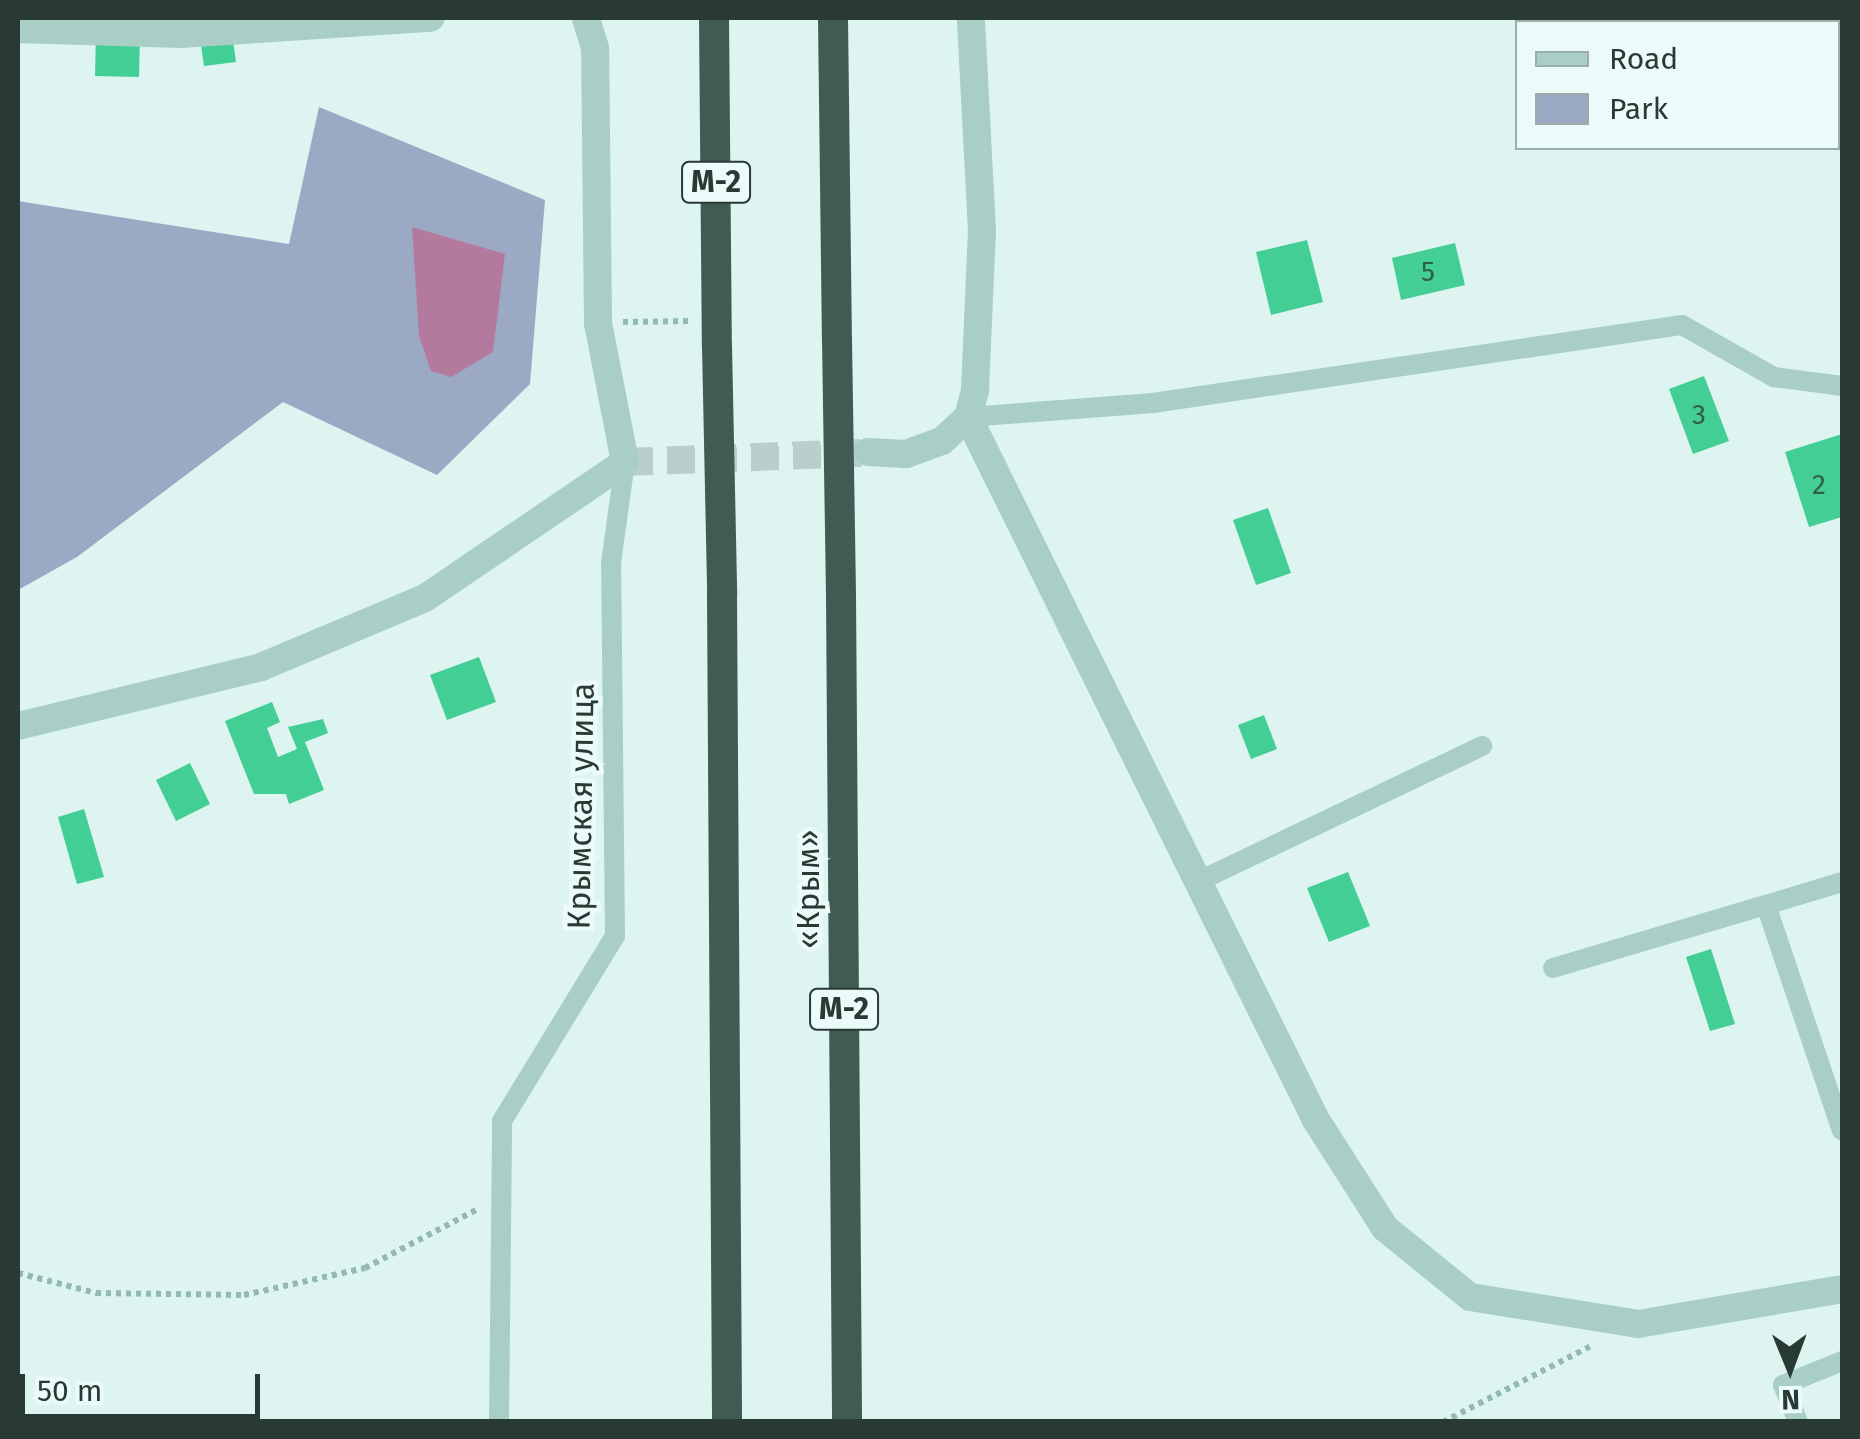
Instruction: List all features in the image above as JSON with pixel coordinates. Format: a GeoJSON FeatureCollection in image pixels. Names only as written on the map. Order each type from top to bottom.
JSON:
{"type":"FeatureCollection","features":[{"type":"Feature","properties":{"kind":"highway","name":"М-2"},"geometry":{"type":"LineString","coordinates":[[714,18],[728,1422]]}},
{"type":"Feature","properties":{"kind":"highway","name":"«Крым»"},"geometry":{"type":"LineString","coordinates":[[833,18],[847,1422]]}},
{"type":"Feature","properties":{"kind":"street"},"geometry":{"type":"LineString","coordinates":[[18,30],[181,34],[430,18]]}},
{"type":"Feature","properties":{"kind":"street"},"geometry":{"type":"LineString","coordinates":[[18,726],[260,667],[424,598],[625,462],[598,322],[595,48],[586,18]]}},
{"type":"Feature","properties":{"kind":"street"},"geometry":{"type":"LineString","coordinates":[[971,18],[982,231],[968,417],[1316,1120],[1386,1228],[1470,1297],[1638,1324],[1842,1289]]}},
{"type":"Feature","properties":{"kind":"street"},"geometry":{"type":"LineString","coordinates":[[868,452],[906,454],[942,441],[968,417]]}},
{"type":"Feature","properties":{"kind":"lane"},"geometry":{"type":"LineString","coordinates":[[968,417],[1154,402],[1682,326],[1774,377],[1842,386]]}},
{"type":"Feature","properties":{"kind":"lane","name":"Крымская улица"},"geometry":{"type":"LineString","coordinates":[[499,1422],[502,1121],[615,936],[612,563],[625,462]]}},
{"type":"Feature","properties":{"kind":"lane"},"geometry":{"type":"LineString","coordinates":[[1197,882],[1482,746]]}},
{"type":"Feature","properties":{"kind":"lane"},"geometry":{"type":"LineString","coordinates":[[1554,968],[1842,882]]}},
{"type":"Feature","properties":{"kind":"lane"},"geometry":{"type":"LineString","coordinates":[[1766,905],[1842,1131]]}},
{"type":"Feature","properties":{"kind":"lane"},"geometry":{"type":"LineString","coordinates":[[1798,1422],[1783,1385],[1842,1361]]}},
{"type":"Feature","properties":{"kind":"path"},"geometry":{"type":"LineString","coordinates":[[598,322],[717,333]]}},
{"type":"Feature","properties":{"kind":"path"},"geometry":{"type":"LineString","coordinates":[[18,1273],[96,1293],[244,1296],[366,1268],[452,1229],[499,1192]]}},
{"type":"Feature","properties":{"kind":"path"},"geometry":{"type":"LineString","coordinates":[[1444,1422],[1638,1324]]}},
{"type":"Feature","properties":{"kind":"green space"},"geometry":{"type":"Polygon","coordinates":[[[319,107],[545,200],[530,384],[437,475],[283,402],[77,557],[18,590],[18,201],[289,244],[319,107]]]}},
{"type":"Feature","properties":{"kind":"shaded area"},"geometry":{"type":"Polygon","coordinates":[[[412,227],[505,254],[493,352],[451,377],[431,371],[419,336],[412,227]]]}},
{"type":"Feature","properties":{"kind":"building"},"geometry":{"type":"Polygon","coordinates":[[[230,20],[236,62],[204,66],[198,24],[230,20]]]}},
{"type":"Feature","properties":{"kind":"building"},"geometry":{"type":"Polygon","coordinates":[[[96,33],[140,34],[139,77],[95,76],[96,33]]]}},
{"type":"Feature","properties":{"kind":"building"},"geometry":{"type":"Polygon","coordinates":[[[1307,240],[1323,302],[1271,315],[1256,252],[1307,240]]]}},
{"type":"Feature","properties":{"kind":"building"},"geometry":{"type":"Polygon","coordinates":[[[1455,243],[1465,285],[1401,300],[1392,258],[1455,243]]]}},
{"type":"Feature","properties":{"kind":"building"},"geometry":{"type":"Polygon","coordinates":[[[1704,376],[1729,441],[1693,454],[1669,389],[1704,376]]]}},
{"type":"Feature","properties":{"kind":"building"},"geometry":{"type":"Polygon","coordinates":[[[1842,434],[1842,517],[1809,527],[1785,452],[1842,434]]]}},
{"type":"Feature","properties":{"kind":"building"},"geometry":{"type":"Polygon","coordinates":[[[1268,508],[1291,573],[1256,585],[1233,520],[1268,508]]]}},
{"type":"Feature","properties":{"kind":"building"},"geometry":{"type":"Polygon","coordinates":[[[479,657],[496,702],[447,720],[430,675],[479,657]]]}},
{"type":"Feature","properties":{"kind":"building"},"geometry":{"type":"Polygon","coordinates":[[[272,702],[280,722],[267,728],[278,757],[297,749],[288,727],[323,719],[328,733],[305,742],[324,790],[289,804],[286,794],[254,794],[225,721],[272,702]]]}},
{"type":"Feature","properties":{"kind":"building"},"geometry":{"type":"Polygon","coordinates":[[[1264,715],[1277,749],[1251,759],[1238,725],[1264,715]]]}},
{"type":"Feature","properties":{"kind":"building"},"geometry":{"type":"Polygon","coordinates":[[[190,763],[210,804],[176,821],[156,780],[190,763]]]}},
{"type":"Feature","properties":{"kind":"building"},"geometry":{"type":"Polygon","coordinates":[[[84,809],[104,877],[77,884],[58,817],[84,809]]]}},
{"type":"Feature","properties":{"kind":"building"},"geometry":{"type":"Polygon","coordinates":[[[1348,872],[1370,926],[1329,942],[1307,888],[1348,872]]]}},
{"type":"Feature","properties":{"kind":"building"},"geometry":{"type":"Polygon","coordinates":[[[1711,949],[1735,1024],[1710,1031],[1686,957],[1711,949]]]}},
{"type":"Feature","properties":{"kind":"tunnel"},"geometry":{"type":"LineString","coordinates":[[625,462],[861,453]]}}]}
